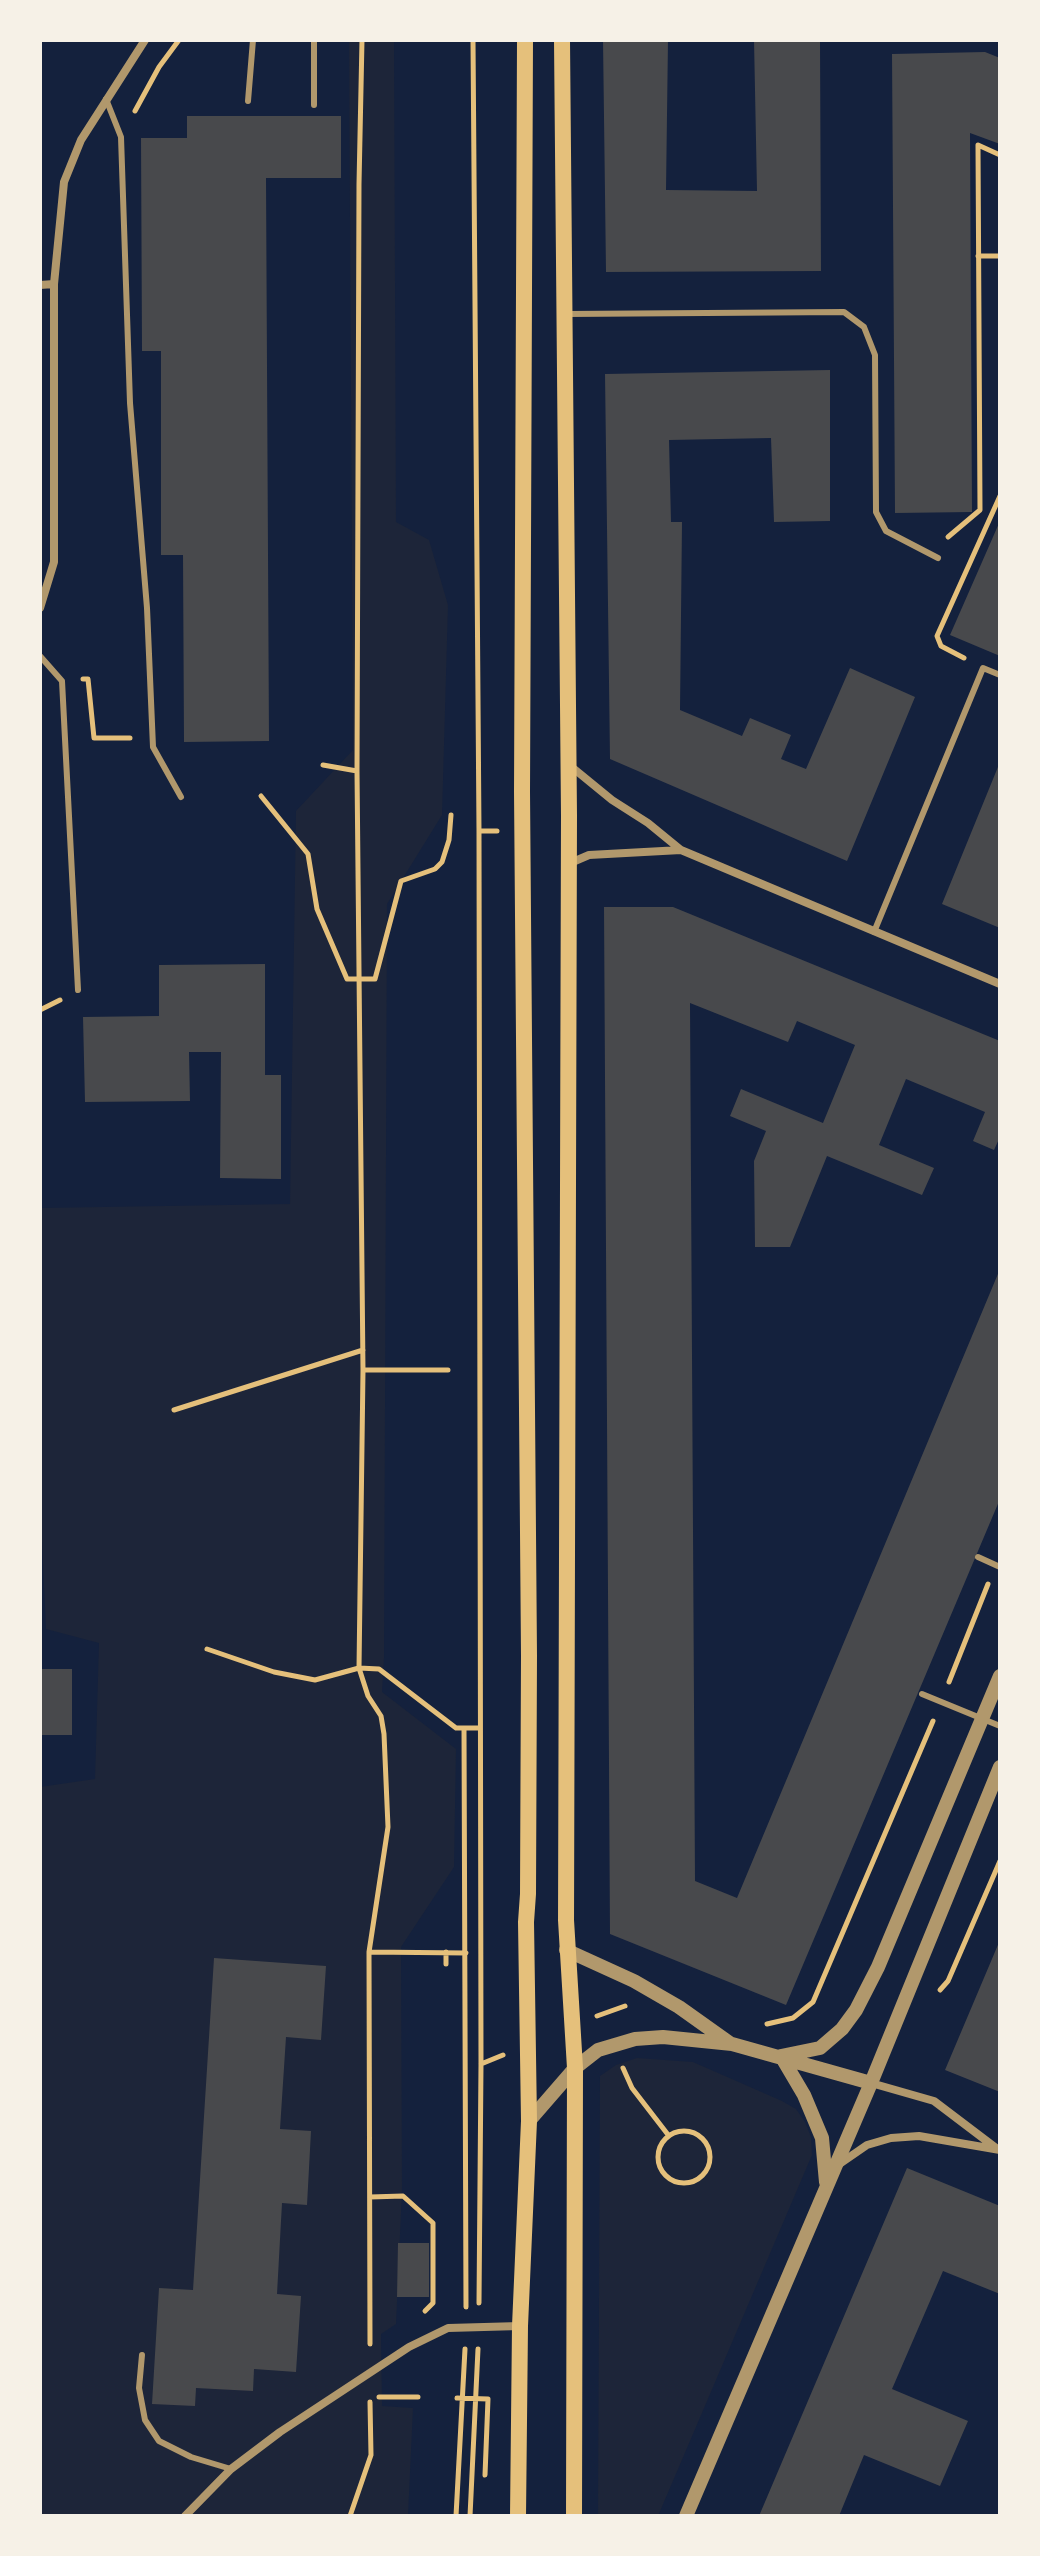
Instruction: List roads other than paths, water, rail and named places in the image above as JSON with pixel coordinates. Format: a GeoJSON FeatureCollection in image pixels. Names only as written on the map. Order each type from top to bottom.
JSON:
{"type":"FeatureCollection","features":[{"type":"Feature","properties":{"kind":"main road"},"geometry":{"type":"LineString","coordinates":[[518,2516],[520,2326],[529,2121],[526,1922],[529,1639],[522,791],[525,40]]}},
{"type":"Feature","properties":{"kind":"main road"},"geometry":{"type":"LineString","coordinates":[[562,40],[568,864],[566,1950],[575,2068],[574,2516]]}},
{"type":"Feature","properties":{"kind":"street"},"geometry":{"type":"LineString","coordinates":[[40,608],[54,562],[54,284],[64,182],[81,140],[145,40]]}},
{"type":"Feature","properties":{"kind":"street"},"geometry":{"type":"LineString","coordinates":[[40,285],[54,284]]}},
{"type":"Feature","properties":{"kind":"street"},"geometry":{"type":"LineString","coordinates":[[567,763],[681,850],[1000,984]]}},
{"type":"Feature","properties":{"kind":"street"},"geometry":{"type":"LineString","coordinates":[[568,864],[589,855],[681,850]]}},
{"type":"Feature","properties":{"kind":"street"},"geometry":{"type":"LineString","coordinates":[[781,2056],[820,2048],[842,2029],[856,2010],[878,1967],[1000,1676]]}},
{"type":"Feature","properties":{"kind":"street"},"geometry":{"type":"LineString","coordinates":[[686,2516],[871,2083],[1000,1767]]}},
{"type":"Feature","properties":{"kind":"street"},"geometry":{"type":"LineString","coordinates":[[566,1950],[634,1981],[679,2007],[732,2044]]}},
{"type":"Feature","properties":{"kind":"street"},"geometry":{"type":"LineString","coordinates":[[529,2121],[575,2068],[598,2050],[635,2039],[663,2037],[732,2044],[934,2101],[998,2149]]}},
{"type":"Feature","properties":{"kind":"street"},"geometry":{"type":"LineString","coordinates":[[781,2056],[804,2095],[822,2138],[827,2183]]}},
{"type":"Feature","properties":{"kind":"street"},"geometry":{"type":"LineString","coordinates":[[834,2168],[867,2145],[891,2138],[919,2136],[998,2149]]}},
{"type":"Feature","properties":{"kind":"street"},"geometry":{"type":"LineString","coordinates":[[185,2516],[231,2469],[303,2416],[396,2355],[441,2330],[520,2326]]}},
{"type":"Feature","properties":{"kind":"lane"},"geometry":{"type":"LineString","coordinates":[[248,101],[253,40]]}},
{"type":"Feature","properties":{"kind":"lane"},"geometry":{"type":"LineString","coordinates":[[314,40],[314,105]]}},
{"type":"Feature","properties":{"kind":"lane"},"geometry":{"type":"LineString","coordinates":[[106,98],[121,137],[130,403],[147,608],[153,747],[181,797]]}},
{"type":"Feature","properties":{"kind":"lane"},"geometry":{"type":"LineString","coordinates":[[564,314],[844,312],[864,327],[875,355],[876,512],[886,531],[938,558]]}},
{"type":"Feature","properties":{"kind":"lane"},"geometry":{"type":"LineString","coordinates":[[40,656],[62,681],[78,990]]}},
{"type":"Feature","properties":{"kind":"lane"},"geometry":{"type":"LineString","coordinates":[[874,932],[983,668],[1000,675]]}},
{"type":"Feature","properties":{"kind":"lane"},"geometry":{"type":"LineString","coordinates":[[978,1557],[998,1566]]}},
{"type":"Feature","properties":{"kind":"lane"},"geometry":{"type":"LineString","coordinates":[[922,1694],[1000,1726]]}},
{"type":"Feature","properties":{"kind":"lane"},"geometry":{"type":"LineString","coordinates":[[142,2355],[139,2388],[145,2420],[159,2441],[191,2457],[231,2469]]}}]}
